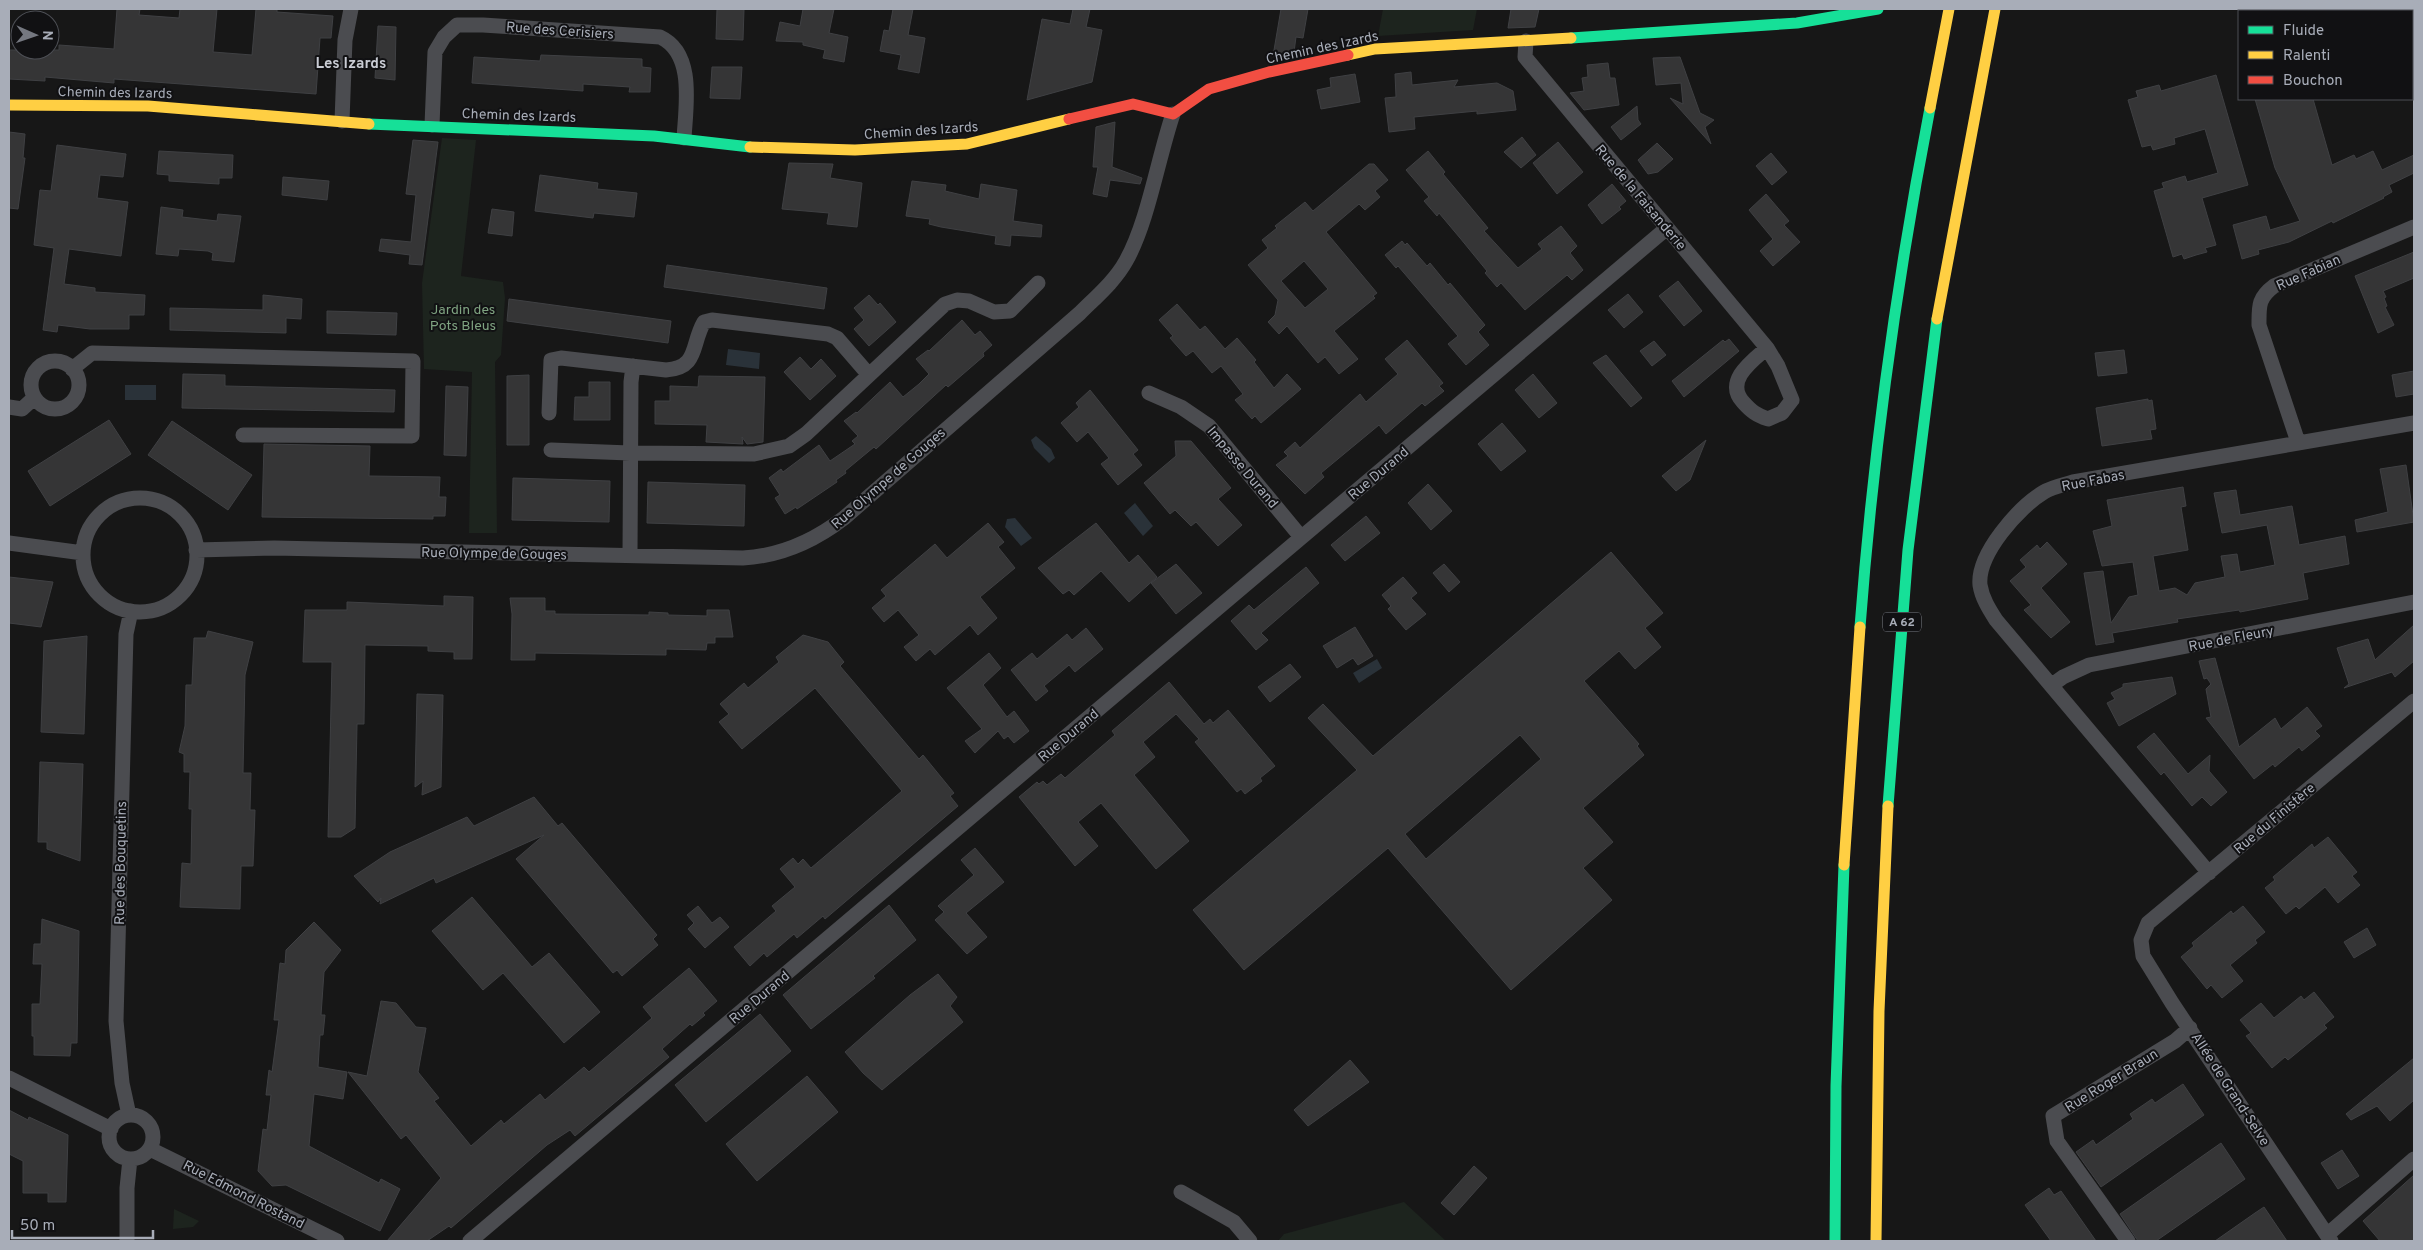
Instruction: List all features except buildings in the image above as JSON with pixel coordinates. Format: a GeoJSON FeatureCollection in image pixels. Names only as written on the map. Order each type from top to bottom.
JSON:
{"type":"FeatureCollection","features":[{"type":"Feature","properties":{"kind":"main road","name":"Chemin des Izards"},"geometry":{"type":"LineString","coordinates":[[9,105],[148,106],[342,121],[684,138],[766,148],[855,150],[928,148],[967,144],[1002,137],[1133,104],[1173,114],[1209,88],[1338,56],[1375,49],[1797,23],[1878,9]]}},
{"type":"Feature","properties":{"kind":"main road"},"geometry":{"type":"LineString","coordinates":[[1835,1241],[1839,957],[1846,816],[1860,620],[1875,474],[1895,322],[1918,174],[1950,9]]}},
{"type":"Feature","properties":{"kind":"main road","name":"A 62"},"geometry":{"type":"LineString","coordinates":[[1876,1241],[1876,1137],[1886,828],[1900,642],[1914,494],[1937,319],[1995,9]]}},
{"type":"Feature","properties":{"kind":"street"},"geometry":{"type":"LineString","coordinates":[[342,121],[344,40],[351,9]]}},
{"type":"Feature","properties":{"kind":"street","name":"Rue des Cerisiers"},"geometry":{"type":"LineString","coordinates":[[432,126],[435,52],[444,37],[457,25],[483,25],[660,36],[672,42],[681,57],[686,77],[684,138]]}},
{"type":"Feature","properties":{"kind":"street","name":"Rue de la Faisanderie"},"geometry":{"type":"LineString","coordinates":[[1526,40],[1525,57],[1767,348],[1778,366],[1792,400],[1782,413],[1768,419],[1755,415],[1739,398],[1736,386],[1744,368],[1767,348]]}},
{"type":"Feature","properties":{"kind":"street","name":"Rue Olympe de Gouges"},"geometry":{"type":"LineString","coordinates":[[196,550],[274,548],[759,558],[787,551],[828,531],[844,518],[1080,313],[1107,286],[1126,261],[1141,224],[1173,114]]}},
{"type":"Feature","properties":{"kind":"street","name":"Rue Fabian"},"geometry":{"type":"LineString","coordinates":[[2298,442],[2259,325],[2259,307],[2264,293],[2274,286],[2414,227]]}},
{"type":"Feature","properties":{"kind":"street","name":"Rue Durand"},"geometry":{"type":"LineString","coordinates":[[470,1241],[1667,228]]}},
{"type":"Feature","properties":{"kind":"street"},"geometry":{"type":"LineString","coordinates":[[551,450],[630,454],[754,454],[782,448],[806,434],[945,304],[957,300],[969,301],[994,312],[1010,311],[1038,284]]}},
{"type":"Feature","properties":{"kind":"street"},"geometry":{"type":"LineString","coordinates":[[549,413],[551,360],[561,358],[679,369],[687,364],[694,353],[699,331],[704,322],[712,320],[828,334],[837,338],[869,375]]}},
{"type":"Feature","properties":{"kind":"street"},"geometry":{"type":"LineString","coordinates":[[72,369],[92,353],[413,361],[412,436],[244,435]]}},
{"type":"Feature","properties":{"kind":"street"},"geometry":{"type":"LineString","coordinates":[[46,362],[61,362],[72,369],[79,387],[70,404],[57,409],[50,408],[42,405],[34,398],[31,385],[37,369],[46,362]]}},
{"type":"Feature","properties":{"kind":"street"},"geometry":{"type":"LineString","coordinates":[[630,555],[630,454],[633,366]]}},
{"type":"Feature","properties":{"kind":"street","name":"Impasse Durand"},"geometry":{"type":"LineString","coordinates":[[1149,393],[1180,407],[1209,426],[1301,537]]}},
{"type":"Feature","properties":{"kind":"street"},"geometry":{"type":"LineString","coordinates":[[9,407],[22,409],[34,398]]}},
{"type":"Feature","properties":{"kind":"street","name":"Rue Fabas"},"geometry":{"type":"LineString","coordinates":[[2209,873],[1996,620],[1984,599],[1980,584],[1981,568],[1997,539],[2021,510],[2043,492],[2073,482],[2414,423]]}},
{"type":"Feature","properties":{"kind":"street"},"geometry":{"type":"LineString","coordinates":[[140,498],[164,503],[182,517],[190,527],[196,550],[195,570],[191,580],[179,596],[171,603],[152,610],[131,611],[115,606],[102,597],[88,577],[83,553],[88,532],[100,514],[112,505],[140,498]]}},
{"type":"Feature","properties":{"kind":"street"},"geometry":{"type":"LineString","coordinates":[[9,543],[83,553]]}},
{"type":"Feature","properties":{"kind":"street","name":"Rue de Fleury"},"geometry":{"type":"LineString","coordinates":[[2052,685],[2063,677],[2089,665],[2414,602]]}},
{"type":"Feature","properties":{"kind":"street","name":"Rue des Bouquetins"},"geometry":{"type":"LineString","coordinates":[[129,1115],[122,1083],[116,1021],[126,634],[131,611]]}},
{"type":"Feature","properties":{"kind":"street","name":"Rue du Finistère"},"geometry":{"type":"LineString","coordinates":[[2141,940],[2148,923],[2414,701]]}},
{"type":"Feature","properties":{"kind":"street","name":"Allée de Grand-Selve"},"geometry":{"type":"LineString","coordinates":[[2141,940],[2143,956],[2172,1003],[2329,1238],[2414,1159]]}},
{"type":"Feature","properties":{"kind":"street","name":"Rue Roger Braun"},"geometry":{"type":"LineString","coordinates":[[2128,1241],[2057,1141],[2053,1116],[2175,1041],[2190,1028]]}},
{"type":"Feature","properties":{"kind":"street"},"geometry":{"type":"LineString","coordinates":[[9,1078],[111,1129]]}},
{"type":"Feature","properties":{"kind":"street"},"geometry":{"type":"LineString","coordinates":[[129,1115],[144,1120],[150,1125],[153,1133],[150,1149],[142,1157],[130,1159],[124,1158],[113,1149],[109,1136],[111,1129],[118,1120],[129,1115]]}},
{"type":"Feature","properties":{"kind":"street","name":"Rue Edmond Rostand"},"geometry":{"type":"LineString","coordinates":[[150,1149],[337,1241]]}},
{"type":"Feature","properties":{"kind":"street"},"geometry":{"type":"LineString","coordinates":[[127,1241],[127,1188],[130,1159]]}},
{"type":"Feature","properties":{"kind":"street"},"geometry":{"type":"LineString","coordinates":[[1181,1192],[1234,1222],[1250,1241]]}},
{"type":"Feature","properties":{"kind":"green space"},"geometry":{"type":"Polygon","coordinates":[[[1383,9],[1477,9],[1473,30],[1378,36],[1383,9]]]}},
{"type":"Feature","properties":{"kind":"green space","name":"Jardin des Pots Bleus"},"geometry":{"type":"Polygon","coordinates":[[[442,138],[476,140],[461,276],[503,282],[505,298],[501,355],[495,362],[497,533],[469,533],[472,372],[424,369],[422,283],[442,138]]]}},
{"type":"Feature","properties":{"kind":"green space"},"geometry":{"type":"Polygon","coordinates":[[[1404,1202],[1446,1241],[1278,1241],[1284,1234],[1404,1202]]]}},
{"type":"Feature","properties":{"kind":"green space"},"geometry":{"type":"Polygon","coordinates":[[[174,1209],[199,1221],[193,1227],[173,1229],[174,1209]]]}},
{"type":"Feature","properties":{"kind":"shaded area"},"geometry":{"type":"Polygon","coordinates":[[[728,349],[760,353],[759,369],[726,365],[728,349]]]}},
{"type":"Feature","properties":{"kind":"shaded area"},"geometry":{"type":"Polygon","coordinates":[[[125,385],[156,385],[156,400],[125,400],[125,385]]]}},
{"type":"Feature","properties":{"kind":"shaded area"},"geometry":{"type":"Polygon","coordinates":[[[1036,436],[1051,449],[1055,458],[1049,463],[1034,448],[1031,440],[1036,436]]]}},
{"type":"Feature","properties":{"kind":"shaded area"},"geometry":{"type":"Polygon","coordinates":[[[1135,503],[1153,526],[1143,536],[1124,513],[1135,503]]]}},
{"type":"Feature","properties":{"kind":"shaded area"},"geometry":{"type":"Polygon","coordinates":[[[1015,518],[1032,538],[1021,546],[1005,527],[1007,519],[1015,518]]]}},
{"type":"Feature","properties":{"kind":"shaded area"},"geometry":{"type":"Polygon","coordinates":[[[1377,659],[1382,668],[1359,683],[1353,673],[1377,659]]]}},
{"type":"Feature","properties":{"kind":"traffic: fast"},"geometry":{"type":"LineString","coordinates":[[1571,38],[1797,23],[1878,9]]}},
{"type":"Feature","properties":{"kind":"traffic: fast"},"geometry":{"type":"LineString","coordinates":[[1860,627],[1879,432],[1907,237],[1930,108]]}},
{"type":"Feature","properties":{"kind":"traffic: fast"},"geometry":{"type":"LineString","coordinates":[[369,124],[654,136],[750,147]]}},
{"type":"Feature","properties":{"kind":"traffic: fast"},"geometry":{"type":"LineString","coordinates":[[1888,806],[1908,550],[1937,319]]}},
{"type":"Feature","properties":{"kind":"traffic: fast"},"geometry":{"type":"LineString","coordinates":[[1835,1241],[1836,1086],[1844,865]]}},
{"type":"Feature","properties":{"kind":"traffic: slow"},"geometry":{"type":"LineString","coordinates":[[1930,108],[1949,9]]}},
{"type":"Feature","properties":{"kind":"traffic: slow"},"geometry":{"type":"LineString","coordinates":[[1937,319],[1995,9]]}},
{"type":"Feature","properties":{"kind":"traffic: slow"},"geometry":{"type":"LineString","coordinates":[[1348,55],[1375,49],[1571,38]]}},
{"type":"Feature","properties":{"kind":"traffic: slow"},"geometry":{"type":"LineString","coordinates":[[9,105],[148,106],[369,124]]}},
{"type":"Feature","properties":{"kind":"traffic: slow"},"geometry":{"type":"LineString","coordinates":[[750,147],[855,150],[967,144],[1069,119]]}},
{"type":"Feature","properties":{"kind":"traffic: slow"},"geometry":{"type":"LineString","coordinates":[[1844,865],[1860,627]]}},
{"type":"Feature","properties":{"kind":"traffic: slow"},"geometry":{"type":"LineString","coordinates":[[1876,1241],[1879,1011],[1888,806]]}},
{"type":"Feature","properties":{"kind":"traffic: jam"},"geometry":{"type":"LineString","coordinates":[[1069,119],[1133,104],[1173,114],[1209,89],[1269,72],[1348,55]]}},
{"type":"Feature","properties":{"kind":"district","name":"Les Izards"},"geometry":{"type":"Point","coordinates":[351,63]}}]}
